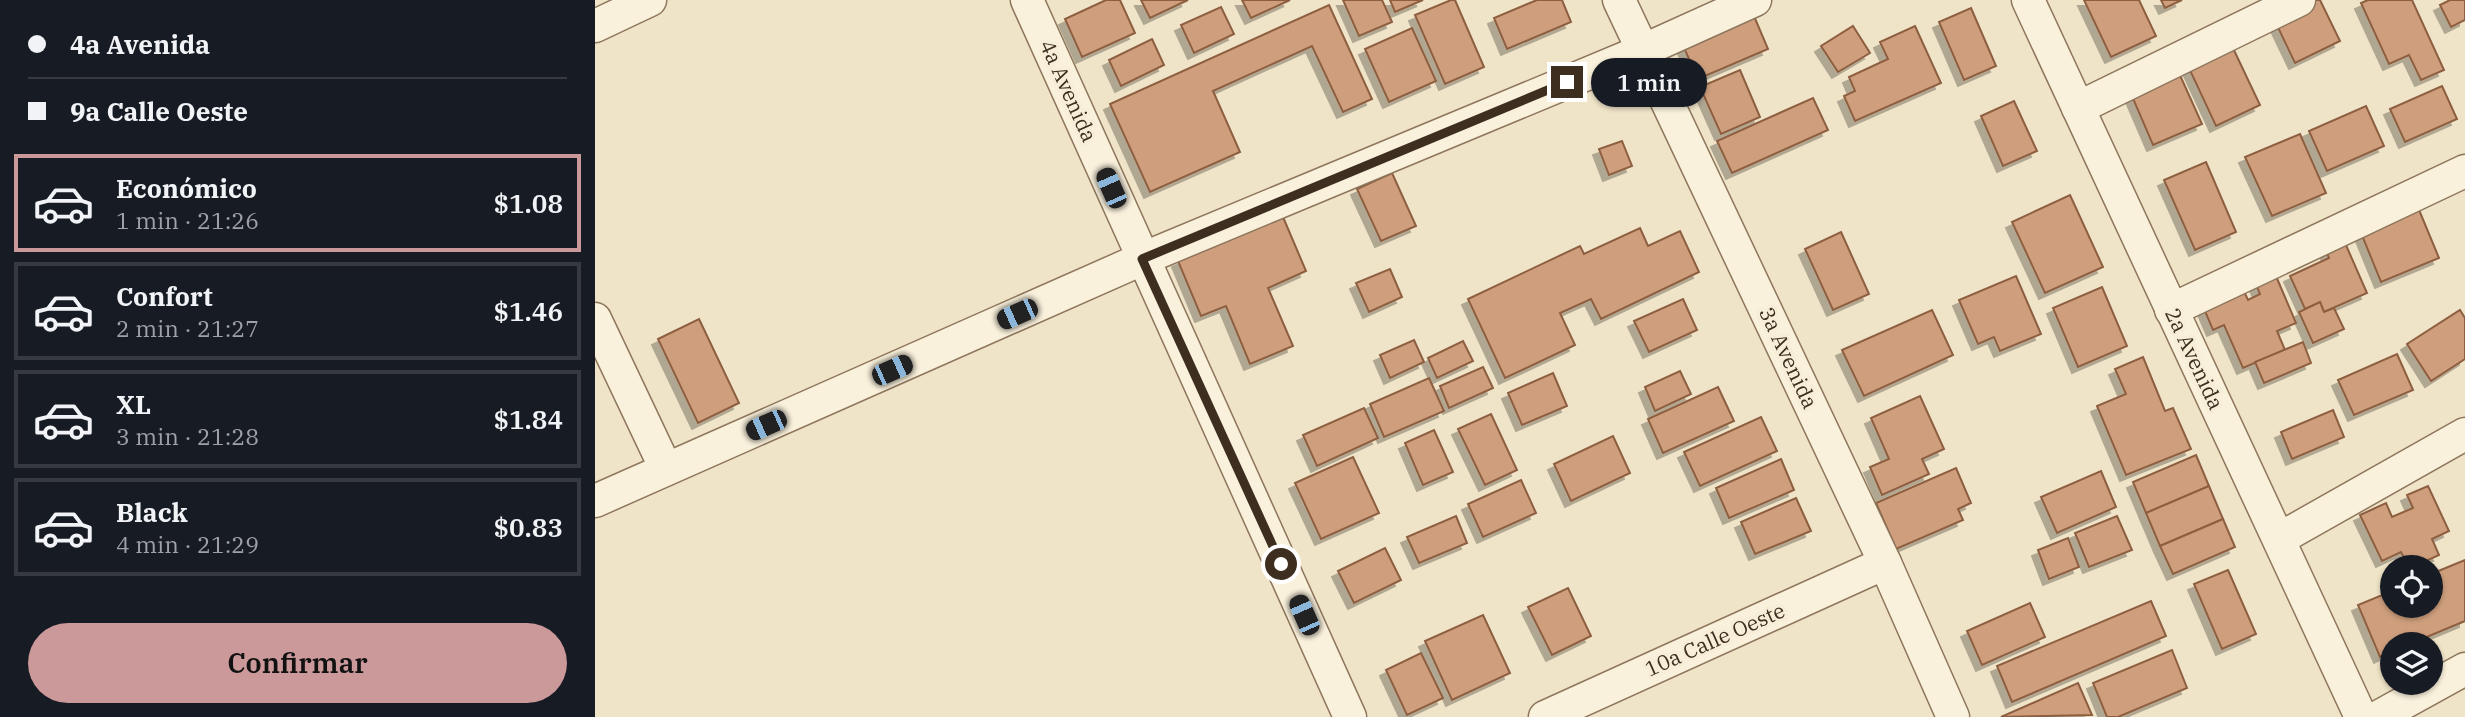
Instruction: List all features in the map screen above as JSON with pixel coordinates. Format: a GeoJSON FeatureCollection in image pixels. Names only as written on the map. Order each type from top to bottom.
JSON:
{"type":"FeatureCollection","features":[{"type":"Feature","properties":{"kind":"street"},"geometry":{"type":"LineString","coordinates":[[595,26],[650,0]]}},
{"type":"Feature","properties":{"kind":"street","name":"4a Avenida"},"geometry":{"type":"LineString","coordinates":[[1027,0],[1350,717]]}},
{"type":"Feature","properties":{"kind":"street","name":"3a Avenida"},"geometry":{"type":"LineString","coordinates":[[1619,0],[1885,563],[1953,717]]}},
{"type":"Feature","properties":{"kind":"street"},"geometry":{"type":"LineString","coordinates":[[595,501],[1142,259],[1642,51],[1755,0]]}},
{"type":"Feature","properties":{"kind":"street","name":"2a Avenida"},"geometry":{"type":"LineString","coordinates":[[2028,0],[2361,717]]}},
{"type":"Feature","properties":{"kind":"street"},"geometry":{"type":"LineString","coordinates":[[2078,108],[2299,0]]}},
{"type":"Feature","properties":{"kind":"street"},"geometry":{"type":"LineString","coordinates":[[2171,310],[2465,171]]}},
{"type":"Feature","properties":{"kind":"street"},"geometry":{"type":"LineString","coordinates":[[595,319],[666,470]]}},
{"type":"Feature","properties":{"kind":"street"},"geometry":{"type":"LineString","coordinates":[[2279,539],[2465,434]]}},
{"type":"Feature","properties":{"kind":"street","name":"10a Calle Oeste"},"geometry":{"type":"LineString","coordinates":[[1545,717],[1885,563]]}},
{"type":"Feature","properties":{"kind":"street"},"geometry":{"type":"LineString","coordinates":[[2378,717],[2465,669]]}},
{"type":"Feature","properties":{"kind":"building"},"geometry":{"type":"Polygon","coordinates":[[[1106,0],[1120,0],[1135,33],[1082,57],[1065,19],[1106,0]]]}},
{"type":"Feature","properties":{"kind":"building"},"geometry":{"type":"Polygon","coordinates":[[[1141,0],[1188,0],[1150,18],[1141,0]]]}},
{"type":"Feature","properties":{"kind":"building"},"geometry":{"type":"Polygon","coordinates":[[[1242,0],[1290,0],[1251,18],[1242,0]]]}},
{"type":"Feature","properties":{"kind":"building"},"geometry":{"type":"Polygon","coordinates":[[[1343,0],[1382,0],[1392,22],[1359,36],[1343,0]]]}},
{"type":"Feature","properties":{"kind":"building"},"geometry":{"type":"Polygon","coordinates":[[[1390,0],[1423,0],[1395,12],[1390,0]]]}},
{"type":"Feature","properties":{"kind":"building"},"geometry":{"type":"Polygon","coordinates":[[[1455,0],[1484,67],[1445,84],[1415,15],[1455,0]]]}},
{"type":"Feature","properties":{"kind":"building"},"geometry":{"type":"Polygon","coordinates":[[[1537,0],[1562,0],[1571,22],[1507,49],[1494,18],[1537,0]]]}},
{"type":"Feature","properties":{"kind":"building"},"geometry":{"type":"Polygon","coordinates":[[[2084,0],[2139,0],[2156,36],[2111,57],[2084,0]]]}},
{"type":"Feature","properties":{"kind":"building"},"geometry":{"type":"Polygon","coordinates":[[[2161,0],[2182,0],[2165,8],[2161,0]]]}},
{"type":"Feature","properties":{"kind":"building"},"geometry":{"type":"Polygon","coordinates":[[[2303,0],[2320,0],[2340,41],[2295,63],[2272,15],[2303,0]]]}},
{"type":"Feature","properties":{"kind":"building"},"geometry":{"type":"Polygon","coordinates":[[[2368,0],[2412,0],[2444,70],[2421,80],[2409,55],[2389,64],[2361,3],[2368,0]]]}},
{"type":"Feature","properties":{"kind":"building"},"geometry":{"type":"Polygon","coordinates":[[[2450,0],[2465,0],[2465,20],[2451,27],[2440,5],[2450,0]]]}},
{"type":"Feature","properties":{"kind":"building"},"geometry":{"type":"Polygon","coordinates":[[[1329,5],[1372,99],[1343,112],[1312,46],[1213,91],[1240,152],[1150,192],[1110,104],[1329,5]]]}},
{"type":"Feature","properties":{"kind":"building"},"geometry":{"type":"Polygon","coordinates":[[[1221,7],[1234,34],[1194,53],[1181,25],[1221,7]]]}},
{"type":"Feature","properties":{"kind":"building"},"geometry":{"type":"Polygon","coordinates":[[[1971,8],[1996,66],[1964,80],[1939,22],[1971,8]]]}},
{"type":"Feature","properties":{"kind":"building"},"geometry":{"type":"Polygon","coordinates":[[[1751,9],[1768,49],[1698,79],[1680,39],[1751,9]]]}},
{"type":"Feature","properties":{"kind":"building"},"geometry":{"type":"Polygon","coordinates":[[[1853,26],[1870,53],[1838,72],[1821,46],[1853,26]]]}},
{"type":"Feature","properties":{"kind":"building"},"geometry":{"type":"Polygon","coordinates":[[[1915,26],[1941,83],[1855,121],[1844,96],[1855,91],[1849,77],[1888,59],[1880,42],[1915,26]]]}},
{"type":"Feature","properties":{"kind":"building"},"geometry":{"type":"Polygon","coordinates":[[[1412,28],[1436,81],[1389,102],[1365,49],[1412,28]]]}},
{"type":"Feature","properties":{"kind":"building"},"geometry":{"type":"Polygon","coordinates":[[[1152,39],[1164,65],[1121,86],[1109,60],[1152,39]]]}},
{"type":"Feature","properties":{"kind":"building"},"geometry":{"type":"Polygon","coordinates":[[[2232,46],[2260,105],[2216,126],[2188,66],[2232,46]]]}},
{"type":"Feature","properties":{"kind":"building"},"geometry":{"type":"Polygon","coordinates":[[[1740,70],[1760,117],[1721,134],[1700,87],[1740,70]]]}},
{"type":"Feature","properties":{"kind":"building"},"geometry":{"type":"Polygon","coordinates":[[[2179,73],[2202,124],[2153,145],[2131,94],[2179,73]]]}},
{"type":"Feature","properties":{"kind":"building"},"geometry":{"type":"Polygon","coordinates":[[[2442,86],[2457,119],[2405,142],[2390,109],[2442,86]]]}},
{"type":"Feature","properties":{"kind":"building"},"geometry":{"type":"Polygon","coordinates":[[[1813,98],[1828,130],[1732,173],[1717,141],[1813,98]]]}},
{"type":"Feature","properties":{"kind":"building"},"geometry":{"type":"Polygon","coordinates":[[[2014,101],[2037,151],[2003,166],[1981,116],[2014,101]]]}},
{"type":"Feature","properties":{"kind":"building"},"geometry":{"type":"Polygon","coordinates":[[[2366,106],[2384,146],[2327,171],[2309,131],[2366,106]]]}},
{"type":"Feature","properties":{"kind":"building"},"geometry":{"type":"Polygon","coordinates":[[[2300,134],[2326,193],[2272,216],[2245,157],[2300,134]]]}},
{"type":"Feature","properties":{"kind":"building"},"geometry":{"type":"Polygon","coordinates":[[[1622,141],[1632,166],[1609,175],[1599,149],[1622,141]]]}},
{"type":"Feature","properties":{"kind":"building"},"geometry":{"type":"Polygon","coordinates":[[[2206,162],[2236,232],[2195,250],[2164,180],[2206,162]]]}},
{"type":"Feature","properties":{"kind":"building"},"geometry":{"type":"Polygon","coordinates":[[[1392,173],[1416,226],[1381,241],[1357,189],[1392,173]]]}},
{"type":"Feature","properties":{"kind":"building"},"geometry":{"type":"Polygon","coordinates":[[[2070,195],[2103,267],[2045,293],[2012,222],[2070,195]]]}},
{"type":"Feature","properties":{"kind":"building"},"geometry":{"type":"Polygon","coordinates":[[[2417,205],[2439,258],[2381,282],[2359,228],[2417,205]]]}},
{"type":"Feature","properties":{"kind":"building"},"geometry":{"type":"Polygon","coordinates":[[[1283,217],[1306,271],[1268,288],[1293,346],[1250,364],[1226,306],[1201,316],[1178,261],[1283,217]]]}},
{"type":"Feature","properties":{"kind":"building"},"geometry":{"type":"Polygon","coordinates":[[[1640,228],[1648,246],[1680,231],[1699,272],[1601,319],[1591,299],[1560,313],[1575,345],[1505,378],[1468,299],[1580,246],[1584,254],[1640,228]]]}},
{"type":"Feature","properties":{"kind":"building"},"geometry":{"type":"Polygon","coordinates":[[[1841,232],[1869,294],[1833,310],[1805,249],[1841,232]]]}},
{"type":"Feature","properties":{"kind":"building"},"geometry":{"type":"Polygon","coordinates":[[[2342,236],[2367,293],[2324,312],[2320,302],[2305,309],[2290,276],[2329,258],[2323,244],[2342,236]]]}},
{"type":"Feature","properties":{"kind":"building"},"geometry":{"type":"Polygon","coordinates":[[[1390,269],[1402,297],[1369,312],[1356,283],[1390,269]]]}},
{"type":"Feature","properties":{"kind":"building"},"geometry":{"type":"Polygon","coordinates":[[[2273,269],[2296,323],[2277,331],[2285,350],[2243,368],[2224,325],[2213,330],[2201,302],[2241,285],[2248,300],[2260,294],[2253,278],[2273,269]]]}},
{"type":"Feature","properties":{"kind":"building"},"geometry":{"type":"Polygon","coordinates":[[[2016,276],[2041,334],[2000,351],[1994,337],[1978,344],[1959,300],[2016,276]]]}},
{"type":"Feature","properties":{"kind":"building"},"geometry":{"type":"Polygon","coordinates":[[[2102,287],[2127,346],[2078,367],[2053,308],[2102,287]]]}},
{"type":"Feature","properties":{"kind":"building"},"geometry":{"type":"Polygon","coordinates":[[[1683,299],[1697,330],[1649,352],[1634,321],[1683,299]]]}},
{"type":"Feature","properties":{"kind":"building"},"geometry":{"type":"Polygon","coordinates":[[[2320,302],[2324,312],[2334,308],[2344,329],[2313,343],[2299,312],[2320,302]]]}},
{"type":"Feature","properties":{"kind":"building"},"geometry":{"type":"Polygon","coordinates":[[[1932,310],[1953,355],[1864,396],[1842,350],[1932,310]]]}},
{"type":"Feature","properties":{"kind":"building"},"geometry":{"type":"Polygon","coordinates":[[[2460,310],[2465,318],[2465,359],[2431,381],[2407,344],[2460,310]]]}},
{"type":"Feature","properties":{"kind":"building"},"geometry":{"type":"Polygon","coordinates":[[[699,319],[739,403],[698,423],[658,339],[699,319]]]}},
{"type":"Feature","properties":{"kind":"building"},"geometry":{"type":"Polygon","coordinates":[[[1414,340],[1424,362],[1390,378],[1380,355],[1414,340]]]}},
{"type":"Feature","properties":{"kind":"building"},"geometry":{"type":"Polygon","coordinates":[[[1463,341],[1473,361],[1437,378],[1428,358],[1463,341]]]}},
{"type":"Feature","properties":{"kind":"building"},"geometry":{"type":"Polygon","coordinates":[[[2303,342],[2311,363],[2264,383],[2255,362],[2303,342]]]}},
{"type":"Feature","properties":{"kind":"building"},"geometry":{"type":"Polygon","coordinates":[[[2397,354],[2413,390],[2354,415],[2338,380],[2397,354]]]}},
{"type":"Feature","properties":{"kind":"building"},"geometry":{"type":"Polygon","coordinates":[[[2143,357],[2165,411],[2173,408],[2191,449],[2126,475],[2097,406],[2126,394],[2115,369],[2143,357]]]}},
{"type":"Feature","properties":{"kind":"building"},"geometry":{"type":"Polygon","coordinates":[[[1483,367],[1493,388],[1449,408],[1440,386],[1483,367]]]}},
{"type":"Feature","properties":{"kind":"building"},"geometry":{"type":"Polygon","coordinates":[[[1680,371],[1691,394],[1655,411],[1645,387],[1680,371]]]}},
{"type":"Feature","properties":{"kind":"building"},"geometry":{"type":"Polygon","coordinates":[[[1553,373],[1567,406],[1522,425],[1508,393],[1553,373]]]}},
{"type":"Feature","properties":{"kind":"building"},"geometry":{"type":"Polygon","coordinates":[[[1429,378],[1444,411],[1384,437],[1370,404],[1429,378]]]}},
{"type":"Feature","properties":{"kind":"building"},"geometry":{"type":"Polygon","coordinates":[[[1718,387],[1734,421],[1663,453],[1648,419],[1718,387]]]}},
{"type":"Feature","properties":{"kind":"building"},"geometry":{"type":"Polygon","coordinates":[[[1920,396],[1944,449],[1922,459],[1929,474],[1882,495],[1870,467],[1889,459],[1871,418],[1920,396]]]}},
{"type":"Feature","properties":{"kind":"building"},"geometry":{"type":"Polygon","coordinates":[[[1364,408],[1378,438],[1317,466],[1303,435],[1364,408]]]}},
{"type":"Feature","properties":{"kind":"building"},"geometry":{"type":"Polygon","coordinates":[[[2333,410],[2344,437],[2292,459],[2281,432],[2333,410]]]}},
{"type":"Feature","properties":{"kind":"building"},"geometry":{"type":"Polygon","coordinates":[[[1491,414],[1517,470],[1485,485],[1458,429],[1491,414]]]}},
{"type":"Feature","properties":{"kind":"building"},"geometry":{"type":"Polygon","coordinates":[[[1761,417],[1777,451],[1700,486],[1684,452],[1761,417]]]}},
{"type":"Feature","properties":{"kind":"building"},"geometry":{"type":"Polygon","coordinates":[[[1434,430],[1453,472],[1423,485],[1405,443],[1434,430]]]}},
{"type":"Feature","properties":{"kind":"building"},"geometry":{"type":"Polygon","coordinates":[[[1613,436],[1630,473],[1571,501],[1554,464],[1613,436]]]}},
{"type":"Feature","properties":{"kind":"building"},"geometry":{"type":"Polygon","coordinates":[[[2196,455],[2209,486],[2146,513],[2133,482],[2196,455]]]}},
{"type":"Feature","properties":{"kind":"building"},"geometry":{"type":"Polygon","coordinates":[[[1353,457],[1379,513],[1321,539],[1295,483],[1353,457]]]}},
{"type":"Feature","properties":{"kind":"building"},"geometry":{"type":"Polygon","coordinates":[[[1781,459],[1794,490],[1729,518],[1716,488],[1781,459]]]}},
{"type":"Feature","properties":{"kind":"building"},"geometry":{"type":"Polygon","coordinates":[[[1956,468],[1971,503],[1958,509],[1963,520],[1896,549],[1876,503],[1956,468]]]}},
{"type":"Feature","properties":{"kind":"building"},"geometry":{"type":"Polygon","coordinates":[[[2101,471],[2116,507],[2057,533],[2041,497],[2101,471]]]}},
{"type":"Feature","properties":{"kind":"building"},"geometry":{"type":"Polygon","coordinates":[[[1521,480],[1536,513],[1483,537],[1468,504],[1521,480]]]}},
{"type":"Feature","properties":{"kind":"building"},"geometry":{"type":"Polygon","coordinates":[[[2209,486],[2223,519],[2160,546],[2146,513],[2209,486]]]}},
{"type":"Feature","properties":{"kind":"building"},"geometry":{"type":"Polygon","coordinates":[[[2428,486],[2449,531],[2432,539],[2439,555],[2403,555],[2401,552],[2380,557],[2360,515],[2386,503],[2392,517],[2413,508],[2407,495],[2428,486]]]}},
{"type":"Feature","properties":{"kind":"building"},"geometry":{"type":"Polygon","coordinates":[[[1796,498],[1811,531],[1755,554],[1741,522],[1796,498]]]}},
{"type":"Feature","properties":{"kind":"building"},"geometry":{"type":"Polygon","coordinates":[[[1456,516],[1467,543],[1419,563],[1407,537],[1456,516]]]}},
{"type":"Feature","properties":{"kind":"building"},"geometry":{"type":"Polygon","coordinates":[[[2117,516],[2132,550],[2089,567],[2075,533],[2117,516]]]}},
{"type":"Feature","properties":{"kind":"building"},"geometry":{"type":"Polygon","coordinates":[[[2223,519],[2235,547],[2173,574],[2160,546],[2223,519]]]}},
{"type":"Feature","properties":{"kind":"building"},"geometry":{"type":"Polygon","coordinates":[[[2068,538],[2079,567],[2049,579],[2038,550],[2068,538]]]}},
{"type":"Feature","properties":{"kind":"building"},"geometry":{"type":"Polygon","coordinates":[[[1385,548],[1401,580],[1354,603],[1338,571],[1385,548]]]}},
{"type":"Feature","properties":{"kind":"building"},"geometry":{"type":"Polygon","coordinates":[[[2465,560],[2465,621],[2439,632],[2380,632],[2380,657],[2358,605],[2380,596],[2380,618],[2443,618],[2443,569],[2465,560]]]}},
{"type":"Feature","properties":{"kind":"building"},"geometry":{"type":"Polygon","coordinates":[[[2228,570],[2256,634],[2222,649],[2194,584],[2228,570]]]}},
{"type":"Feature","properties":{"kind":"building"},"geometry":{"type":"Polygon","coordinates":[[[1568,588],[1591,636],[1552,655],[1528,607],[1568,588]]]}},
{"type":"Feature","properties":{"kind":"building"},"geometry":{"type":"Polygon","coordinates":[[[2151,601],[2166,636],[2012,702],[1997,666],[2151,601]]]}},
{"type":"Feature","properties":{"kind":"building"},"geometry":{"type":"Polygon","coordinates":[[[2030,603],[2045,637],[1982,665],[1967,631],[2030,603]]]}},
{"type":"Feature","properties":{"kind":"building"},"geometry":{"type":"Polygon","coordinates":[[[1483,615],[1510,673],[1452,700],[1425,641],[1483,615]]]}},
{"type":"Feature","properties":{"kind":"building"},"geometry":{"type":"Polygon","coordinates":[[[2172,650],[2187,688],[2118,717],[2107,717],[2093,683],[2172,650]]]}},
{"type":"Feature","properties":{"kind":"building"},"geometry":{"type":"Polygon","coordinates":[[[1421,653],[1443,698],[1407,715],[1386,670],[1421,653]]]}},
{"type":"Feature","properties":{"kind":"building"},"geometry":{"type":"Polygon","coordinates":[[[2078,683],[2092,715],[2001,717],[2078,683]]]}},
{"type":"Feature","properties":{"kind":"route"},"geometry":{"type":"LineString","coordinates":[[1281,564],[1142,259],[1567,82]]}}]}
